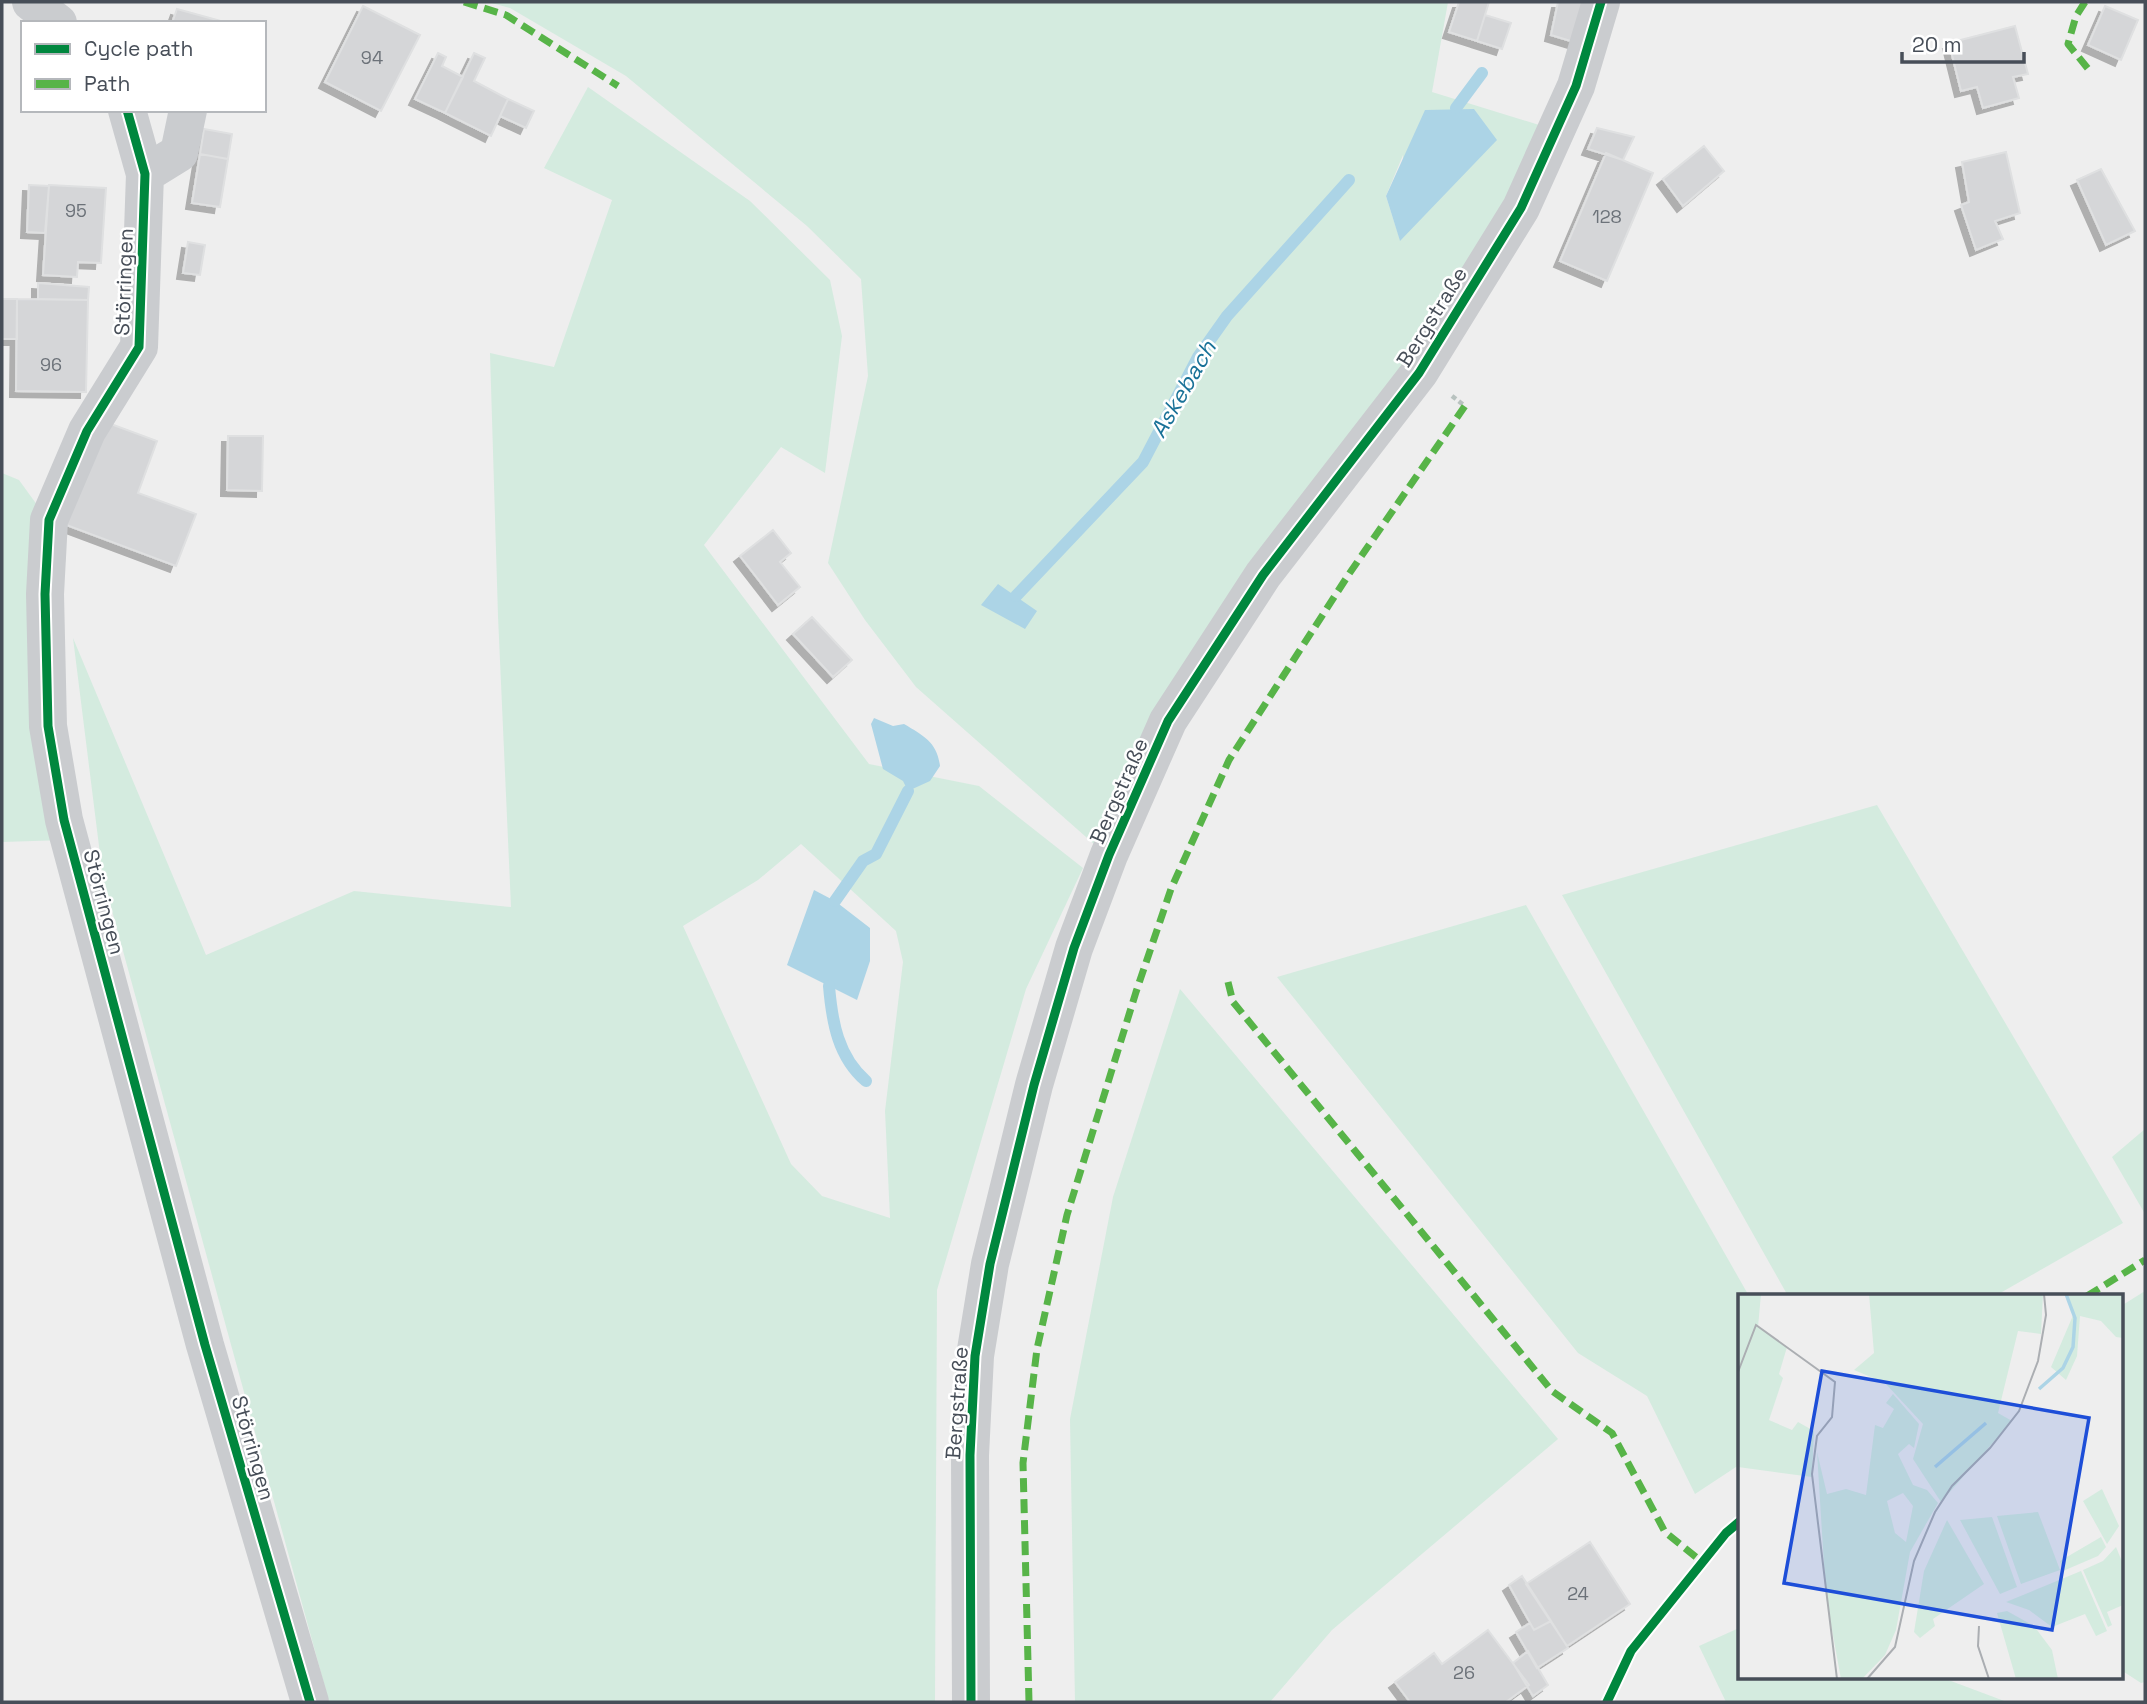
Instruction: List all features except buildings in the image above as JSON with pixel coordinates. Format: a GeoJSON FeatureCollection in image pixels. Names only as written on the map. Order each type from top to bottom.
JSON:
{"type":"FeatureCollection","features":[{"type":"Feature","properties":{"kind":"street"},"geometry":{"type":"LineString","coordinates":[[31,2],[55,21]]}},
{"type":"Feature","properties":{"kind":"street","name":"Bergstraße"},"geometry":{"type":"LineString","coordinates":[[971,1702],[970,1455],[975,1356],[990,1264],[1034,1085],[1073,948],[1109,855],[1168,721],[1263,575],[1419,373],[1521,208],[1576,86],[1601,2]]}},
{"type":"Feature","properties":{"kind":"street","name":"Störringen"},"geometry":{"type":"LineString","coordinates":[[128,112],[145,174],[139,347],[87,431],[49,520],[45,594],[48,726],[64,820],[205,1345],[310,1702]]}},
{"type":"Feature","properties":{"kind":"street"},"geometry":{"type":"LineString","coordinates":[[145,174],[179,153],[188,112]]}},
{"type":"Feature","properties":{"kind":"green space"},"geometry":{"type":"Polygon","coordinates":[[[488,2],[1448,2],[1432,92],[1552,129],[1514,206],[1256,575],[1111,859],[916,687],[865,620],[828,563],[868,376],[861,279],[807,226],[626,76],[510,8],[488,2]],[[1403,155],[1386,196],[1400,240],[1403,155]]]}},
{"type":"Feature","properties":{"kind":"green space"},"geometry":{"type":"Polygon","coordinates":[[[588,87],[750,201],[830,280],[842,336],[825,473],[781,447],[704,545],[869,764],[979,786],[1083,868],[1026,989],[937,1290],[935,1702],[329,1702],[103,878],[73,638],[206,955],[354,891],[511,907],[490,353],[554,367],[612,200],[544,168],[588,87]],[[801,844],[758,880],[683,926],[791,1164],[822,1196],[890,1218],[885,1111],[903,962],[896,931],[801,844]]]}},
{"type":"Feature","properties":{"kind":"green space"},"geometry":{"type":"Polygon","coordinates":[[[2,473],[19,480],[48,520],[65,840],[2,842],[2,473]]]}},
{"type":"Feature","properties":{"kind":"green space"},"geometry":{"type":"Polygon","coordinates":[[[1877,805],[2123,1223],[1999,1294],[1787,1294],[1562,895],[1877,805]]]}},
{"type":"Feature","properties":{"kind":"green space"},"geometry":{"type":"Polygon","coordinates":[[[1526,905],[1748,1294],[1738,1294],[1738,1466],[1695,1494],[1647,1396],[1578,1353],[1277,977],[1526,905]]]}},
{"type":"Feature","properties":{"kind":"green space"},"geometry":{"type":"Polygon","coordinates":[[[1180,989],[1558,1439],[1332,1630],[1270,1702],[1075,1702],[1070,1419],[1113,1197],[1180,989]]]}},
{"type":"Feature","properties":{"kind":"green space"},"geometry":{"type":"Polygon","coordinates":[[[2145,1129],[2145,1214],[2112,1157],[2145,1129]]]}},
{"type":"Feature","properties":{"kind":"green space"},"geometry":{"type":"Polygon","coordinates":[[[2145,1291],[2145,1682],[2141,1683],[2122,1671],[2122,1305],[2145,1291]]]}},
{"type":"Feature","properties":{"kind":"green space"},"geometry":{"type":"Polygon","coordinates":[[[1738,1628],[1738,1680],[1948,1680],[2007,1702],[1726,1702],[1699,1646],[1738,1628]]]}},
{"type":"Feature","properties":{"kind":"water"},"geometry":{"type":"Polygon","coordinates":[[[1474,109],[1497,140],[1400,241],[1386,196],[1425,110],[1474,109]]]}},
{"type":"Feature","properties":{"kind":"water"},"geometry":{"type":"Polygon","coordinates":[[[998,584],[1037,611],[1025,629],[981,605],[998,584]]]}},
{"type":"Feature","properties":{"kind":"water"},"geometry":{"type":"Polygon","coordinates":[[[874,718],[893,726],[904,724],[933,745],[940,766],[930,781],[908,791],[903,781],[883,769],[871,724],[874,718]]]}},
{"type":"Feature","properties":{"kind":"water"},"geometry":{"type":"Polygon","coordinates":[[[814,890],[835,901],[870,928],[870,961],[857,1000],[787,965],[814,890]]]}},
{"type":"Feature","properties":{"kind":"waterway","name":"Askebach"},"geometry":{"type":"LineString","coordinates":[[1456,108],[1482,73]]}},
{"type":"Feature","properties":{"kind":"waterway","name":"Askebach"},"geometry":{"type":"LineString","coordinates":[[1016,596],[1143,462],[1198,357],[1227,316],[1349,180]]}},
{"type":"Feature","properties":{"kind":"waterway"},"geometry":{"type":"LineString","coordinates":[[835,901],[863,861],[876,854],[908,791]]}},
{"type":"Feature","properties":{"kind":"waterway"},"geometry":{"type":"LineString","coordinates":[[829,986],[838,1038],[856,1072],[866,1081]]}},
{"type":"Feature","properties":{"kind":"marked path"},"geometry":{"type":"LineString","coordinates":[[464,2],[506,15],[618,86]]}},
{"type":"Feature","properties":{"kind":"marked path"},"geometry":{"type":"LineString","coordinates":[[2085,2],[2076,16],[2068,44],[2089,70]]}},
{"type":"Feature","properties":{"kind":"marked path"},"geometry":{"type":"LineString","coordinates":[[1029,1702],[1023,1463],[1037,1349],[1067,1215],[1136,992],[1171,889],[1229,760],[1349,574],[1465,406]]}},
{"type":"Feature","properties":{"kind":"marked path"},"geometry":{"type":"LineString","coordinates":[[1228,982],[1233,1002],[1552,1391],[1612,1433],[1665,1532],[1702,1562]]}},
{"type":"Feature","properties":{"kind":"marked path"},"geometry":{"type":"LineString","coordinates":[[2090,1294],[2145,1260]]}},
{"type":"Feature","properties":{"kind":"cycle path"},"geometry":{"type":"LineString","coordinates":[[971,1702],[970,1455],[975,1356],[990,1264],[1034,1085],[1074,948],[1109,855],[1168,721],[1263,575],[1419,373],[1521,208],[1576,86],[1601,2]]}},
{"type":"Feature","properties":{"kind":"cycle path"},"geometry":{"type":"LineString","coordinates":[[128,112],[145,174],[139,347],[87,431],[49,520],[45,594],[48,726],[64,820],[205,1345],[310,1702]]}},
{"type":"Feature","properties":{"kind":"cycle path"},"geometry":{"type":"LineString","coordinates":[[1607,1702],[1631,1651],[1726,1533],[1738,1523]]}}]}
